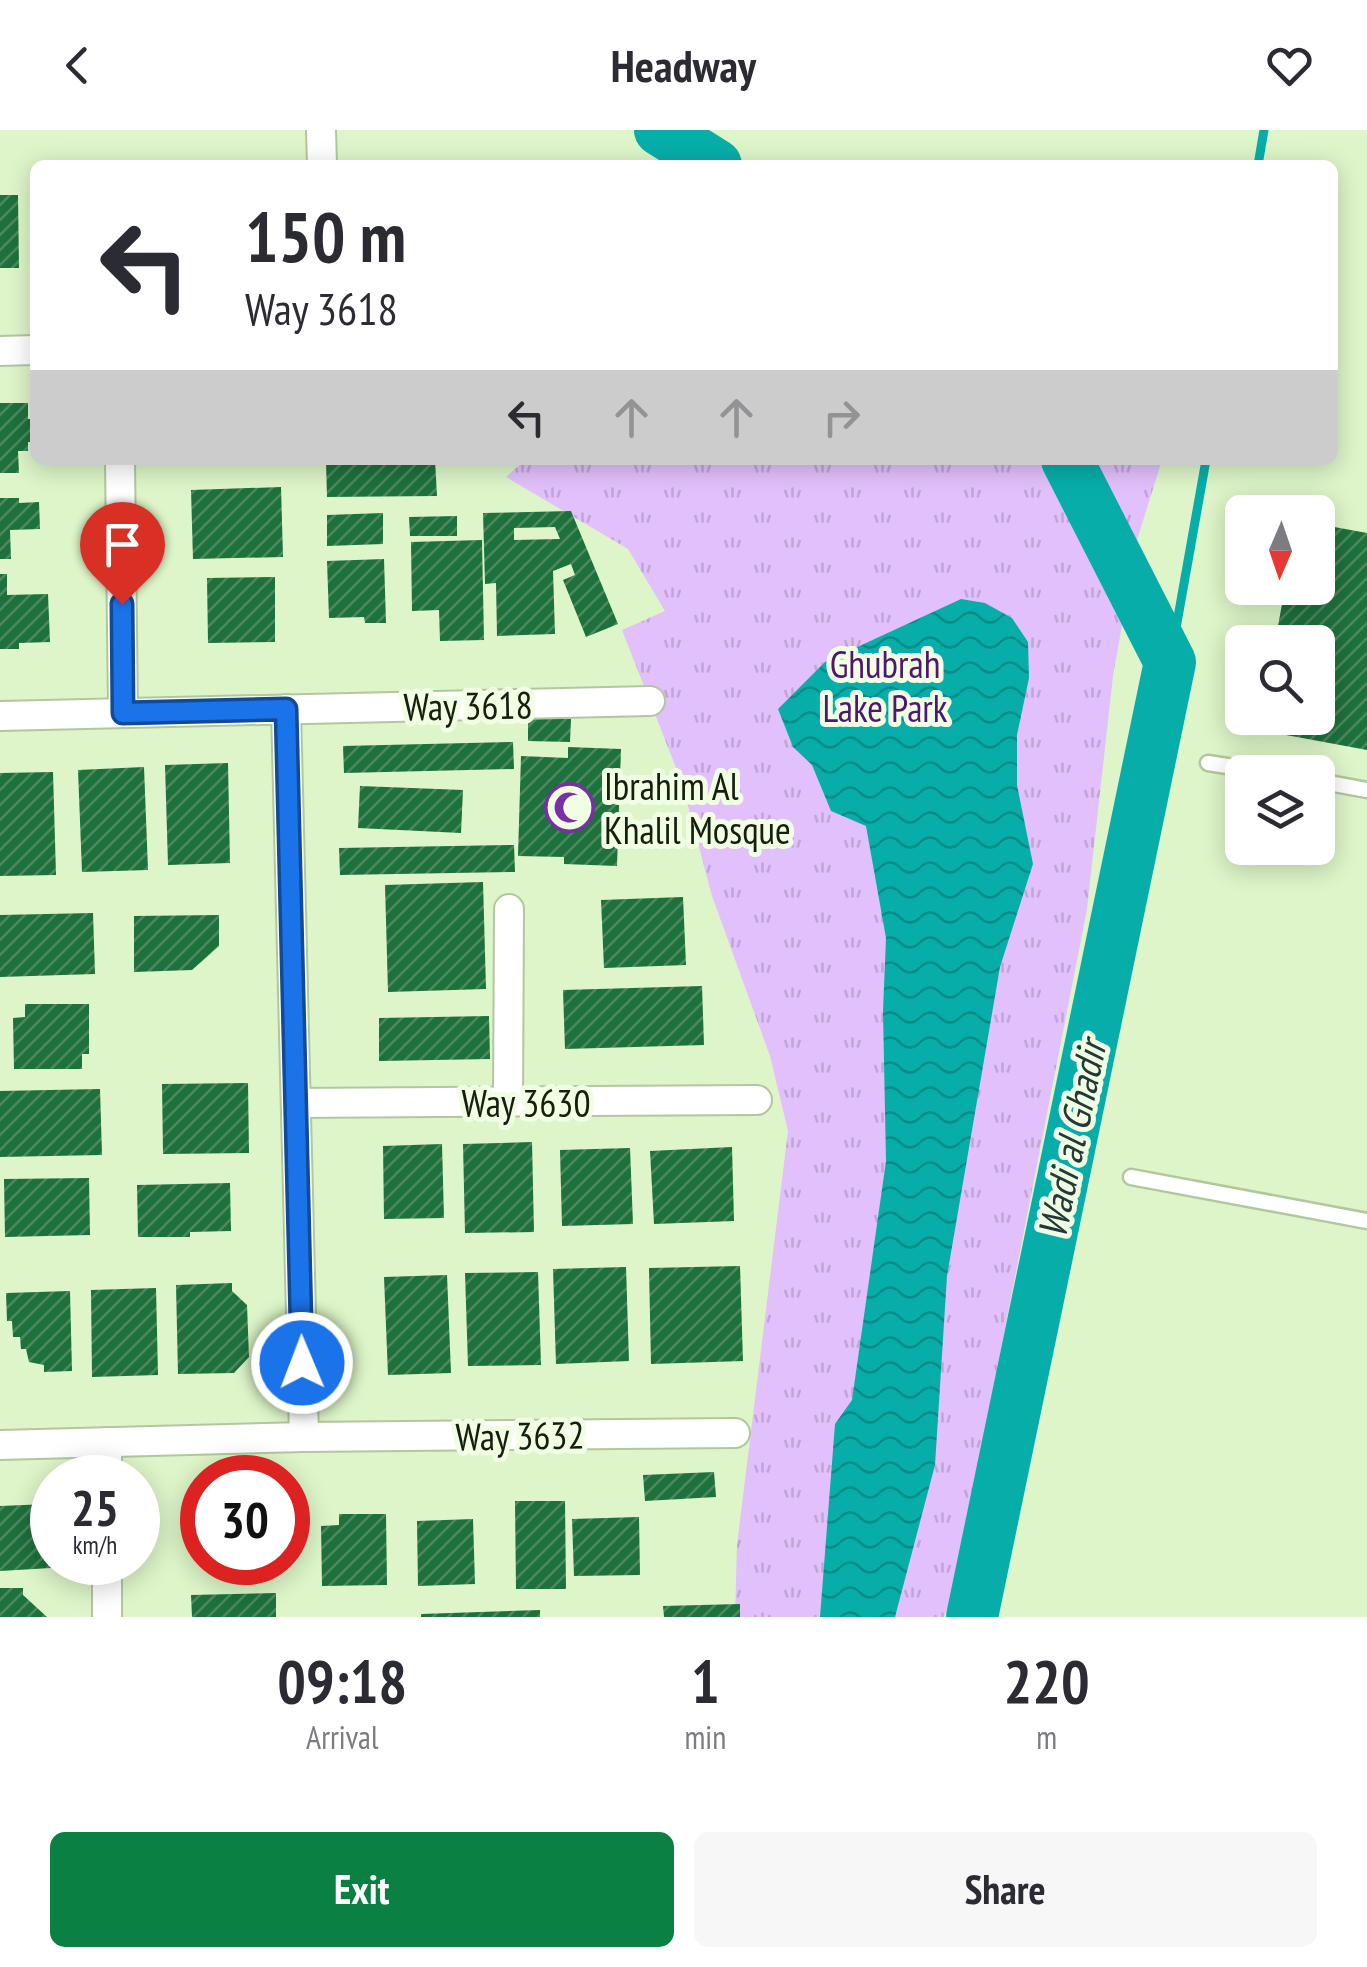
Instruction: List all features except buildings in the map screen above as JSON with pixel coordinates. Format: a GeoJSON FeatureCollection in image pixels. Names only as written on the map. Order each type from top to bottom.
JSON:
{"type":"FeatureCollection","features":[{"type":"Feature","properties":{"kind":"street"},"geometry":{"type":"LineString","coordinates":[[321,130],[322,160]]}},
{"type":"Feature","properties":{"kind":"street"},"geometry":{"type":"LineString","coordinates":[[0,351],[30,350]]}},
{"type":"Feature","properties":{"kind":"street"},"geometry":{"type":"LineString","coordinates":[[120,465],[123,713]]}},
{"type":"Feature","properties":{"kind":"street","name":"Way 3618"},"geometry":{"type":"LineString","coordinates":[[0,716],[650,701]]}},
{"type":"Feature","properties":{"kind":"street"},"geometry":{"type":"LineString","coordinates":[[0,1445],[304,1437],[286,709]]}},
{"type":"Feature","properties":{"kind":"street"},"geometry":{"type":"LineString","coordinates":[[508,1102],[509,909]]}},
{"type":"Feature","properties":{"kind":"street","name":"Way 3630"},"geometry":{"type":"LineString","coordinates":[[296,1102],[756,1100]]}},
{"type":"Feature","properties":{"kind":"street","name":"Way 3632"},"geometry":{"type":"LineString","coordinates":[[304,1437],[735,1432]]}},
{"type":"Feature","properties":{"kind":"street"},"geometry":{"type":"LineString","coordinates":[[107,1442],[107,1455]]}},
{"type":"Feature","properties":{"kind":"street"},"geometry":{"type":"LineString","coordinates":[[107,1585],[107,1617]]}},
{"type":"Feature","properties":{"kind":"lane"},"geometry":{"type":"LineString","coordinates":[[1208,763],[1225,766]]}},
{"type":"Feature","properties":{"kind":"lane"},"geometry":{"type":"LineString","coordinates":[[1335,785],[1367,790]]}},
{"type":"Feature","properties":{"kind":"lane"},"geometry":{"type":"LineString","coordinates":[[1131,1177],[1367,1221]]}},
{"type":"Feature","properties":{"kind":"green space","name":"Ghubrah Lake Park"},"geometry":{"type":"Polygon","coordinates":[[[519,465],[1160,465],[1137,540],[1113,676],[1087,909],[953,1594],[944,1617],[735,1617],[737,1545],[788,1131],[770,1056],[712,896],[682,783],[622,630],[665,611],[628,549],[506,477],[519,465]]]}},
{"type":"Feature","properties":{"kind":"water"},"geometry":{"type":"Polygon","coordinates":[[[961,599],[985,603],[1012,618],[1028,642],[1029,678],[1017,735],[1017,785],[1033,864],[1000,967],[947,1276],[935,1465],[895,1617],[820,1617],[835,1424],[852,1400],[886,1161],[886,938],[866,826],[831,811],[812,765],[793,747],[778,709],[825,662],[961,599]]]}},
{"type":"Feature","properties":{"kind":"waterway","name":"Wadi al Ghadir"},"geometry":{"type":"LineString","coordinates":[[660,130],[708,160]]}},
{"type":"Feature","properties":{"kind":"waterway","name":"Wadi al Ghadir"},"geometry":{"type":"LineString","coordinates":[[1259,160],[1264,130]]}},
{"type":"Feature","properties":{"kind":"waterway","name":"Wadi al Ghadir"},"geometry":{"type":"LineString","coordinates":[[972,1617],[1170,662],[1070,465]]}},
{"type":"Feature","properties":{"kind":"waterway","name":"Wadi al Ghadir"},"geometry":{"type":"LineString","coordinates":[[1170,662],[1205,465]]}},
{"type":"Feature","properties":{"kind":"place","name":"Ibrahim Al Khalil Mosque"},"geometry":{"type":"Point","coordinates":[569,807]}},
{"type":"Feature","properties":{"kind":"route"},"geometry":{"type":"LineString","coordinates":[[122,604],[123,713],[286,709],[302,1363]]}}]}
